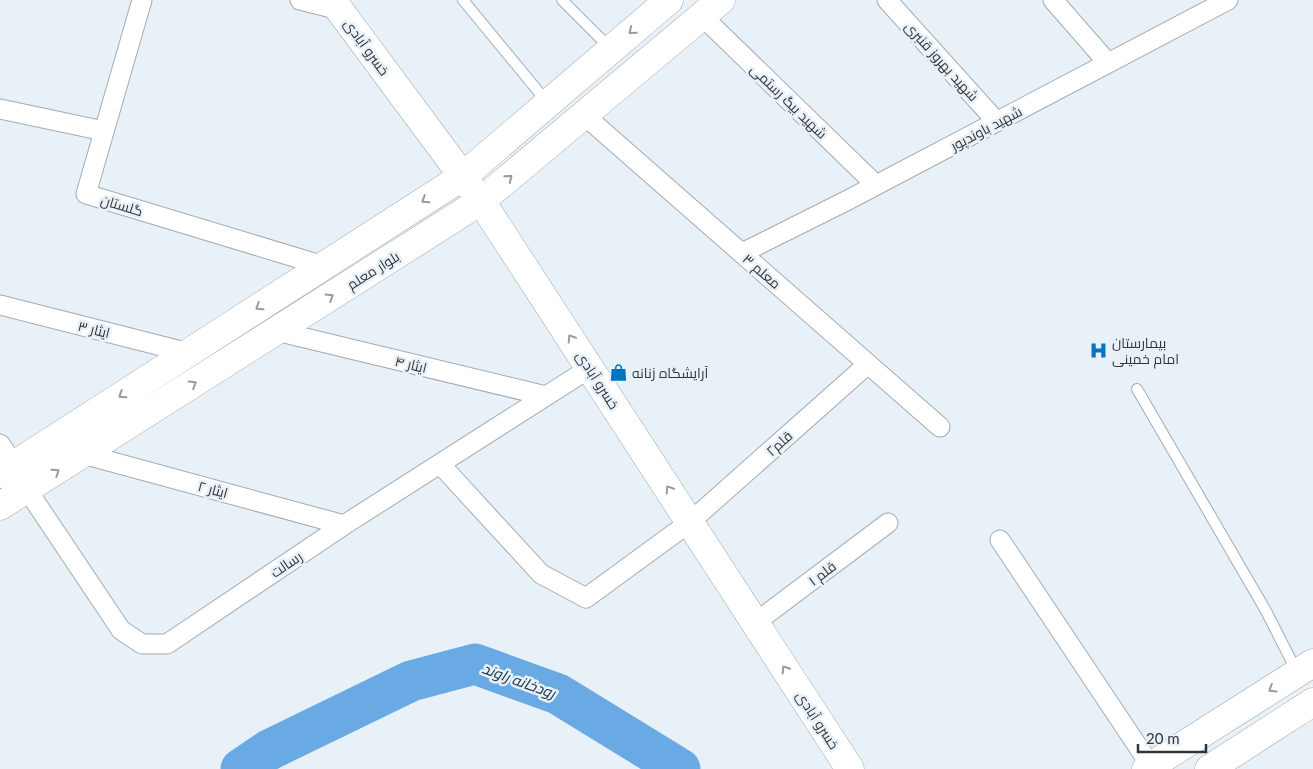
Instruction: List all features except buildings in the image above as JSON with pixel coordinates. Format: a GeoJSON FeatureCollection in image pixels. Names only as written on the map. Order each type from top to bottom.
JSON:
{"type":"FeatureCollection","features":[{"type":"Feature","properties":{"kind":"main road"},"geometry":{"type":"LineString","coordinates":[[5,461],[188,353],[462,176],[669,0]]}},
{"type":"Feature","properties":{"kind":"main road","name":"خسرو آبادی"},"geometry":{"type":"LineString","coordinates":[[336,3],[481,201],[850,769]]}},
{"type":"Feature","properties":{"kind":"main road","name":"بلوار معلم"},"geometry":{"type":"LineString","coordinates":[[0,506],[28,491],[83,454],[481,201],[712,8]]}},
{"type":"Feature","properties":{"kind":"main road"},"geometry":{"type":"LineString","coordinates":[[1148,767],[1305,668]]}},
{"type":"Feature","properties":{"kind":"main road"},"geometry":{"type":"LineString","coordinates":[[1209,769],[1313,702]]}},
{"type":"Feature","properties":{"kind":"street"},"geometry":{"type":"LineString","coordinates":[[0,109],[104,131],[142,0]]}},
{"type":"Feature","properties":{"kind":"street"},"geometry":{"type":"LineString","coordinates":[[300,0],[336,3]]}},
{"type":"Feature","properties":{"kind":"street","name":"شهید بهروز قنبری"},"geometry":{"type":"LineString","coordinates":[[887,0],[997,122]]}},
{"type":"Feature","properties":{"kind":"street"},"geometry":{"type":"LineString","coordinates":[[1053,0],[1108,63]]}},
{"type":"Feature","properties":{"kind":"street","name":"شهید باوندپور"},"geometry":{"type":"LineString","coordinates":[[742,253],[876,185],[1228,0]]}},
{"type":"Feature","properties":{"kind":"street","name":"شهید بیگ رستمی"},"geometry":{"type":"LineString","coordinates":[[712,8],[876,185]]}},
{"type":"Feature","properties":{"kind":"street","name":"معلم ۳"},"geometry":{"type":"LineString","coordinates":[[584,115],[940,427]]}},
{"type":"Feature","properties":{"kind":"street","name":"گلستان"},"geometry":{"type":"LineString","coordinates":[[104,131],[86,194],[324,266]]}},
{"type":"Feature","properties":{"kind":"street","name":"ایثار ۳"},"geometry":{"type":"LineString","coordinates":[[0,305],[188,353]]}},
{"type":"Feature","properties":{"kind":"street","name":"ایثار ۴"},"geometry":{"type":"LineString","coordinates":[[276,331],[546,396]]}},
{"type":"Feature","properties":{"kind":"street","name":"قلم۲"},"geometry":{"type":"LineString","coordinates":[[440,464],[542,574],[586,598],[690,522],[868,364]]}},
{"type":"Feature","properties":{"kind":"street","name":"رسالت"},"geometry":{"type":"LineString","coordinates":[[28,491],[121,630],[142,644],[167,644],[344,525],[590,368]]}},
{"type":"Feature","properties":{"kind":"street","name":"ایثار ۲"},"geometry":{"type":"LineString","coordinates":[[83,454],[344,525]]}},
{"type":"Feature","properties":{"kind":"street","name":"قلم ۱"},"geometry":{"type":"LineString","coordinates":[[755,623],[888,523]]}},
{"type":"Feature","properties":{"kind":"street"},"geometry":{"type":"LineString","coordinates":[[1000,540],[1148,767]]}},
{"type":"Feature","properties":{"kind":"lane"},"geometry":{"type":"LineString","coordinates":[[464,0],[547,102]]}},
{"type":"Feature","properties":{"kind":"lane"},"geometry":{"type":"LineString","coordinates":[[562,0],[611,49]]}},
{"type":"Feature","properties":{"kind":"lane"},"geometry":{"type":"LineString","coordinates":[[1137,389],[1266,611],[1305,668]]}},
{"type":"Feature","properties":{"kind":"waterway","name":"رودخانه راوند"},"geometry":{"type":"LineString","coordinates":[[241,769],[269,750],[411,681],[475,664],[558,694],[680,769]]}},
{"type":"Feature","properties":{"kind":"place","name":"بیمارستان امام خمینی"},"geometry":{"type":"Point","coordinates":[1098,350]}},
{"type":"Feature","properties":{"kind":"place","name":"آرایشگاه زنانه"},"geometry":{"type":"Point","coordinates":[618,372]}}]}
